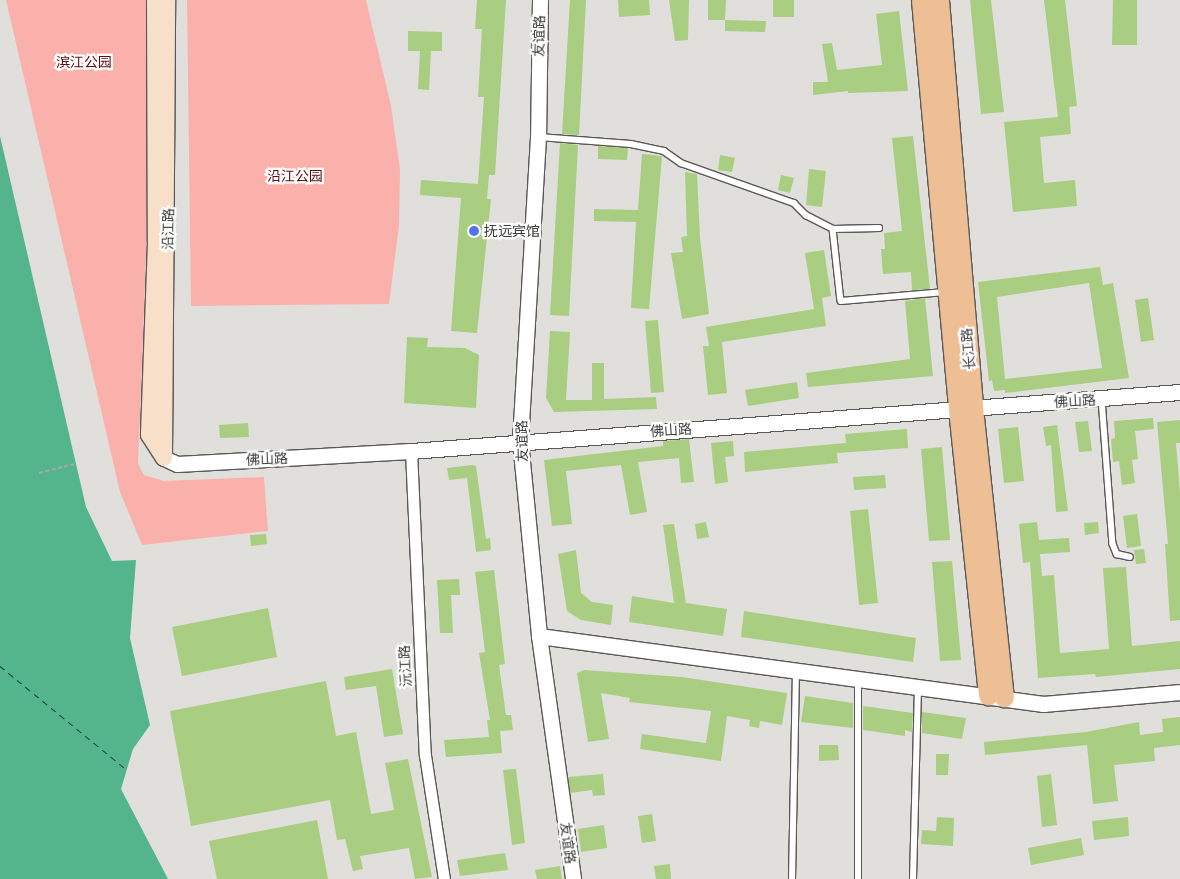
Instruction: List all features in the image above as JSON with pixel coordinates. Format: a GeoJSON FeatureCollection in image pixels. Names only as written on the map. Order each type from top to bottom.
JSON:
{"type":"FeatureCollection","features":[{"type":"Feature","properties":{"kind":"main road"},"geometry":{"type":"LineString","coordinates":[[155,0],[156,242],[148,435],[164,458]]}},
{"type":"Feature","properties":{"kind":"main road","name":"沿江路"},"geometry":{"type":"LineString","coordinates":[[164,458],[168,233],[167,0]]}},
{"type":"Feature","properties":{"kind":"main road","name":"长江路"},"geometry":{"type":"LineString","coordinates":[[921,0],[947,291],[966,409]]}},
{"type":"Feature","properties":{"kind":"main road","name":"长江路"},"geometry":{"type":"LineString","coordinates":[[939,0],[966,409],[996,696]]}},
{"type":"Feature","properties":{"kind":"street","name":"友谊路"},"geometry":{"type":"LineString","coordinates":[[540,0],[538,137],[520,441],[539,636],[574,879]]}},
{"type":"Feature","properties":{"kind":"street","name":"佛山路"},"geometry":{"type":"LineString","coordinates":[[164,458],[177,464],[411,451],[520,441],[1180,392]]}},
{"type":"Feature","properties":{"kind":"street","name":"沅江路"},"geometry":{"type":"LineString","coordinates":[[411,451],[424,755],[444,879]]}},
{"type":"Feature","properties":{"kind":"street"},"geometry":{"type":"LineString","coordinates":[[539,636],[796,672],[996,696],[1043,704],[1180,692]]}},
{"type":"Feature","properties":{"kind":"lane"},"geometry":{"type":"LineString","coordinates":[[538,137],[631,144],[664,151],[681,164],[794,203],[806,215],[833,229],[879,228]]}},
{"type":"Feature","properties":{"kind":"lane"},"geometry":{"type":"LineString","coordinates":[[833,229],[841,301],[947,291]]}},
{"type":"Feature","properties":{"kind":"lane"},"geometry":{"type":"LineString","coordinates":[[1102,399],[1113,544],[1117,554],[1130,557]]}},
{"type":"Feature","properties":{"kind":"lane"},"geometry":{"type":"LineString","coordinates":[[792,879],[796,672]]}},
{"type":"Feature","properties":{"kind":"lane"},"geometry":{"type":"LineString","coordinates":[[858,679],[858,879]]}},
{"type":"Feature","properties":{"kind":"lane"},"geometry":{"type":"LineString","coordinates":[[913,879],[918,687]]}},
{"type":"Feature","properties":{"kind":"path"},"geometry":{"type":"LineString","coordinates":[[39,472],[76,464]]}},
{"type":"Feature","properties":{"kind":"green space","name":"滨江公园"},"geometry":{"type":"Polygon","coordinates":[[[6,0],[146,0],[147,234],[138,464],[144,475],[164,481],[264,477],[268,531],[142,545],[120,492],[6,0]]]}},
{"type":"Feature","properties":{"kind":"green space","name":"沿江公园"},"geometry":{"type":"Polygon","coordinates":[[[187,0],[366,0],[391,106],[400,169],[399,226],[389,304],[191,306],[187,0]]]}},
{"type":"Feature","properties":{"kind":"shaded area"},"geometry":{"type":"Polygon","coordinates":[[[0,136],[86,507],[112,561],[136,560],[130,638],[150,725],[133,749],[121,789],[168,879],[0,879],[0,136]]]}},
{"type":"Feature","properties":{"kind":"building"},"geometry":{"type":"Polygon","coordinates":[[[477,0],[506,0],[495,175],[489,175],[487,199],[491,199],[477,333],[451,331],[461,198],[420,195],[421,180],[478,184],[484,97],[478,97],[482,29],[475,29],[477,0]]]}},
{"type":"Feature","properties":{"kind":"building"},"geometry":{"type":"Polygon","coordinates":[[[570,0],[586,0],[579,135],[562,134],[570,0]]]}},
{"type":"Feature","properties":{"kind":"building"},"geometry":{"type":"Polygon","coordinates":[[[618,0],[649,0],[650,15],[619,17],[618,0]]]}},
{"type":"Feature","properties":{"kind":"building"},"geometry":{"type":"Polygon","coordinates":[[[669,0],[689,0],[688,40],[675,41],[669,0]]]}},
{"type":"Feature","properties":{"kind":"building"},"geometry":{"type":"Polygon","coordinates":[[[708,0],[726,0],[725,20],[708,20],[708,0]]]}},
{"type":"Feature","properties":{"kind":"building"},"geometry":{"type":"Polygon","coordinates":[[[773,0],[794,0],[794,17],[773,17],[773,0]]]}},
{"type":"Feature","properties":{"kind":"building"},"geometry":{"type":"Polygon","coordinates":[[[970,0],[991,0],[1004,112],[981,114],[970,0]]]}},
{"type":"Feature","properties":{"kind":"building"},"geometry":{"type":"Polygon","coordinates":[[[1044,0],[1065,0],[1077,106],[1069,107],[1071,134],[1040,137],[1044,183],[1075,180],[1077,206],[1013,212],[1004,122],[1058,117],[1044,0]]]}},
{"type":"Feature","properties":{"kind":"building"},"geometry":{"type":"Polygon","coordinates":[[[1113,0],[1137,0],[1137,45],[1112,45],[1113,0]]]}},
{"type":"Feature","properties":{"kind":"building"},"geometry":{"type":"Polygon","coordinates":[[[899,11],[908,91],[848,93],[848,91],[813,95],[813,82],[828,82],[822,44],[832,43],[837,70],[882,65],[876,14],[899,11]]]}},
{"type":"Feature","properties":{"kind":"building"},"geometry":{"type":"Polygon","coordinates":[[[725,20],[766,21],[765,32],[725,31],[725,20]]]}},
{"type":"Feature","properties":{"kind":"building"},"geometry":{"type":"Polygon","coordinates":[[[408,31],[442,32],[442,51],[431,51],[429,90],[418,89],[420,51],[408,51],[408,31]]]}},
{"type":"Feature","properties":{"kind":"building"},"geometry":{"type":"Polygon","coordinates":[[[913,136],[930,289],[912,290],[911,272],[883,274],[881,249],[885,249],[884,233],[902,231],[892,138],[913,136]]]}},
{"type":"Feature","properties":{"kind":"building"},"geometry":{"type":"Polygon","coordinates":[[[560,143],[578,145],[569,316],[550,315],[560,143]]]}},
{"type":"Feature","properties":{"kind":"building"},"geometry":{"type":"Polygon","coordinates":[[[598,146],[628,148],[627,160],[598,159],[598,146]]]}},
{"type":"Feature","properties":{"kind":"building"},"geometry":{"type":"Polygon","coordinates":[[[642,154],[662,156],[649,309],[631,308],[636,222],[594,221],[594,209],[638,210],[642,154]]]}},
{"type":"Feature","properties":{"kind":"building"},"geometry":{"type":"Polygon","coordinates":[[[720,155],[735,158],[732,172],[718,170],[720,155]]]}},
{"type":"Feature","properties":{"kind":"building"},"geometry":{"type":"Polygon","coordinates":[[[809,169],[826,171],[822,207],[806,205],[809,169]]]}},
{"type":"Feature","properties":{"kind":"building"},"geometry":{"type":"Polygon","coordinates":[[[685,172],[697,174],[700,238],[709,314],[682,319],[671,253],[683,252],[681,237],[687,236],[685,172]]]}},
{"type":"Feature","properties":{"kind":"building"},"geometry":{"type":"Polygon","coordinates":[[[781,175],[794,178],[790,193],[778,190],[781,175]]]}},
{"type":"Feature","properties":{"kind":"building"},"geometry":{"type":"Polygon","coordinates":[[[824,250],[831,296],[822,298],[826,326],[722,342],[727,393],[708,395],[703,346],[709,346],[706,327],[814,309],[805,253],[824,250]]]}},
{"type":"Feature","properties":{"kind":"building"},"geometry":{"type":"Polygon","coordinates":[[[1100,267],[1103,285],[1113,283],[1129,378],[1005,393],[1005,390],[994,391],[992,380],[989,381],[978,282],[1100,267]],[[1089,283],[997,297],[1005,379],[1102,368],[1089,283]]]}},
{"type":"Feature","properties":{"kind":"building"},"geometry":{"type":"Polygon","coordinates":[[[925,298],[933,376],[808,387],[806,373],[910,359],[905,301],[925,298]]]}},
{"type":"Feature","properties":{"kind":"building"},"geometry":{"type":"Polygon","coordinates":[[[1148,298],[1154,340],[1141,342],[1135,300],[1148,298]]]}},
{"type":"Feature","properties":{"kind":"building"},"geometry":{"type":"Polygon","coordinates":[[[658,320],[664,392],[651,393],[645,321],[658,320]]]}},
{"type":"Feature","properties":{"kind":"building"},"geometry":{"type":"Polygon","coordinates":[[[550,331],[570,332],[566,400],[592,400],[592,363],[604,363],[604,399],[656,397],[657,409],[554,412],[546,398],[550,331]]]}},
{"type":"Feature","properties":{"kind":"building"},"geometry":{"type":"Polygon","coordinates":[[[407,337],[428,338],[427,347],[465,348],[479,355],[476,408],[404,403],[407,337]]]}},
{"type":"Feature","properties":{"kind":"building"},"geometry":{"type":"Polygon","coordinates":[[[797,382],[799,398],[748,406],[745,390],[797,382]]]}},
{"type":"Feature","properties":{"kind":"building"},"geometry":{"type":"Polygon","coordinates":[[[1153,418],[1154,429],[1135,431],[1138,459],[1132,460],[1135,483],[1122,485],[1119,461],[1113,462],[1111,439],[1115,438],[1114,421],[1153,418]]]}},
{"type":"Feature","properties":{"kind":"building"},"geometry":{"type":"Polygon","coordinates":[[[1180,420],[1180,443],[1176,443],[1180,493],[1180,620],[1170,621],[1165,544],[1168,544],[1157,422],[1180,420]]]}},
{"type":"Feature","properties":{"kind":"building"},"geometry":{"type":"Polygon","coordinates":[[[1088,421],[1092,451],[1079,452],[1075,422],[1088,421]]]}},
{"type":"Feature","properties":{"kind":"building"},"geometry":{"type":"Polygon","coordinates":[[[248,423],[249,437],[220,438],[219,425],[248,423]]]}},
{"type":"Feature","properties":{"kind":"building"},"geometry":{"type":"Polygon","coordinates":[[[1057,425],[1068,511],[1056,512],[1051,445],[1046,446],[1043,427],[1057,425]]]}},
{"type":"Feature","properties":{"kind":"building"},"geometry":{"type":"Polygon","coordinates":[[[1018,427],[1024,481],[1004,483],[998,429],[1018,427]]]}},
{"type":"Feature","properties":{"kind":"building"},"geometry":{"type":"Polygon","coordinates":[[[907,429],[908,448],[837,453],[838,463],[745,472],[744,452],[846,443],[845,434],[907,429]]]}},
{"type":"Feature","properties":{"kind":"building"},"geometry":{"type":"Polygon","coordinates":[[[689,439],[694,482],[681,483],[679,458],[638,462],[647,512],[630,515],[621,465],[566,471],[572,524],[552,526],[544,460],[663,446],[663,441],[689,439]]]}},
{"type":"Feature","properties":{"kind":"building"},"geometry":{"type":"Polygon","coordinates":[[[733,441],[734,456],[725,457],[728,482],[715,484],[711,443],[733,441]]]}},
{"type":"Feature","properties":{"kind":"building"},"geometry":{"type":"Polygon","coordinates":[[[942,447],[950,540],[929,541],[921,449],[942,447]]]}},
{"type":"Feature","properties":{"kind":"building"},"geometry":{"type":"Polygon","coordinates":[[[476,466],[486,539],[490,538],[491,550],[476,552],[467,478],[449,480],[447,468],[476,466]]]}},
{"type":"Feature","properties":{"kind":"building"},"geometry":{"type":"Polygon","coordinates":[[[885,475],[886,488],[854,490],[853,477],[885,475]]]}},
{"type":"Feature","properties":{"kind":"building"},"geometry":{"type":"Polygon","coordinates":[[[868,509],[878,603],[859,605],[850,511],[868,509]]]}},
{"type":"Feature","properties":{"kind":"building"},"geometry":{"type":"Polygon","coordinates":[[[1137,514],[1141,546],[1127,548],[1123,516],[1137,514]]]}},
{"type":"Feature","properties":{"kind":"building"},"geometry":{"type":"Polygon","coordinates":[[[706,522],[709,537],[697,539],[695,524],[706,522]]]}},
{"type":"Feature","properties":{"kind":"building"},"geometry":{"type":"Polygon","coordinates":[[[1037,522],[1039,540],[1069,538],[1070,552],[1040,554],[1042,576],[1054,575],[1060,653],[1109,649],[1103,568],[1126,567],[1132,646],[1180,641],[1180,669],[1096,677],[1095,674],[1038,678],[1030,562],[1023,563],[1019,524],[1037,522]]]}},
{"type":"Feature","properties":{"kind":"building"},"geometry":{"type":"Polygon","coordinates":[[[1098,522],[1099,533],[1085,535],[1084,523],[1098,522]]]}},
{"type":"Feature","properties":{"kind":"building"},"geometry":{"type":"Polygon","coordinates":[[[674,524],[686,603],[727,609],[723,636],[629,622],[632,596],[674,603],[663,525],[674,524]]]}},
{"type":"Feature","properties":{"kind":"building"},"geometry":{"type":"Polygon","coordinates":[[[266,534],[267,544],[251,546],[250,535],[266,534]]]}},
{"type":"Feature","properties":{"kind":"building"},"geometry":{"type":"Polygon","coordinates":[[[1144,549],[1146,563],[1136,564],[1134,550],[1144,549]]]}},
{"type":"Feature","properties":{"kind":"building"},"geometry":{"type":"Polygon","coordinates":[[[576,550],[581,593],[592,602],[613,605],[611,625],[581,620],[567,611],[558,554],[576,550]]]}},
{"type":"Feature","properties":{"kind":"building"},"geometry":{"type":"Polygon","coordinates":[[[952,561],[961,660],[940,661],[932,562],[952,561]]]}},
{"type":"Feature","properties":{"kind":"building"},"geometry":{"type":"Polygon","coordinates":[[[494,570],[505,664],[499,665],[506,715],[511,715],[513,730],[500,731],[502,753],[446,757],[444,740],[489,737],[487,720],[490,720],[479,653],[485,652],[475,572],[494,570]]]}},
{"type":"Feature","properties":{"kind":"building"},"geometry":{"type":"Polygon","coordinates":[[[459,579],[460,595],[451,595],[453,633],[440,633],[437,580],[459,579]]]}},
{"type":"Feature","properties":{"kind":"building"},"geometry":{"type":"Polygon","coordinates":[[[268,608],[277,657],[182,676],[172,627],[268,608]]]}},
{"type":"Feature","properties":{"kind":"building"},"geometry":{"type":"Polygon","coordinates":[[[744,611],[916,638],[913,662],[741,637],[744,611]]]}},
{"type":"Feature","properties":{"kind":"building"},"geometry":{"type":"Polygon","coordinates":[[[392,669],[403,734],[384,737],[376,686],[346,690],[344,677],[392,669]]]}},
{"type":"Feature","properties":{"kind":"building"},"geometry":{"type":"Polygon","coordinates":[[[584,670],[682,677],[787,693],[782,725],[760,721],[759,728],[749,726],[750,720],[727,716],[721,761],[640,749],[642,734],[706,743],[711,711],[629,702],[630,698],[601,693],[609,739],[588,742],[577,673],[584,670]]]}},
{"type":"Feature","properties":{"kind":"building"},"geometry":{"type":"Polygon","coordinates":[[[326,681],[336,736],[356,732],[371,814],[394,810],[385,763],[408,759],[432,877],[415,879],[409,848],[360,856],[363,869],[353,871],[345,839],[337,840],[330,800],[191,826],[170,711],[326,681]]]}},
{"type":"Feature","properties":{"kind":"building"},"geometry":{"type":"Polygon","coordinates":[[[805,696],[853,703],[853,728],[801,722],[805,696]]]}},
{"type":"Feature","properties":{"kind":"building"},"geometry":{"type":"Polygon","coordinates":[[[863,706],[913,713],[912,732],[905,730],[905,736],[863,730],[863,706]]]}},
{"type":"Feature","properties":{"kind":"building"},"geometry":{"type":"Polygon","coordinates":[[[922,712],[966,718],[962,739],[922,733],[922,712]]]}},
{"type":"Feature","properties":{"kind":"building"},"geometry":{"type":"Polygon","coordinates":[[[1180,717],[1180,745],[1154,748],[1155,761],[1114,765],[1118,801],[1093,804],[1087,745],[985,755],[984,742],[1086,732],[1139,722],[1140,735],[1163,732],[1162,719],[1180,717]]]}},
{"type":"Feature","properties":{"kind":"building"},"geometry":{"type":"Polygon","coordinates":[[[819,745],[838,745],[839,760],[819,761],[819,745]]]}},
{"type":"Feature","properties":{"kind":"building"},"geometry":{"type":"Polygon","coordinates":[[[936,754],[949,754],[948,775],[936,775],[936,754]]]}},
{"type":"Feature","properties":{"kind":"building"},"geometry":{"type":"Polygon","coordinates":[[[516,769],[525,843],[512,845],[503,770],[516,769]]]}},
{"type":"Feature","properties":{"kind":"building"},"geometry":{"type":"Polygon","coordinates":[[[603,774],[605,795],[593,796],[592,790],[570,793],[568,777],[603,774]]]}},
{"type":"Feature","properties":{"kind":"building"},"geometry":{"type":"Polygon","coordinates":[[[1051,774],[1057,825],[1042,827],[1037,776],[1051,774]]]}},
{"type":"Feature","properties":{"kind":"building"},"geometry":{"type":"Polygon","coordinates":[[[652,814],[656,841],[642,843],[638,816],[652,814]]]}},
{"type":"Feature","properties":{"kind":"building"},"geometry":{"type":"Polygon","coordinates":[[[937,817],[954,818],[953,846],[921,844],[922,830],[936,831],[937,817]]]}},
{"type":"Feature","properties":{"kind":"building"},"geometry":{"type":"Polygon","coordinates":[[[1128,817],[1129,836],[1094,840],[1092,821],[1128,817]]]}},
{"type":"Feature","properties":{"kind":"building"},"geometry":{"type":"Polygon","coordinates":[[[317,820],[328,879],[217,879],[209,841],[317,820]]]}},
{"type":"Feature","properties":{"kind":"building"},"geometry":{"type":"Polygon","coordinates":[[[604,825],[607,848],[581,852],[578,829],[604,825]]]}},
{"type":"Feature","properties":{"kind":"building"},"geometry":{"type":"Polygon","coordinates":[[[1081,838],[1084,855],[1031,865],[1028,848],[1081,838]]]}},
{"type":"Feature","properties":{"kind":"building"},"geometry":{"type":"Polygon","coordinates":[[[505,853],[508,870],[460,876],[457,860],[505,853]]]}},
{"type":"Feature","properties":{"kind":"building"},"geometry":{"type":"Polygon","coordinates":[[[670,864],[671,879],[656,879],[654,866],[670,864]]]}},
{"type":"Feature","properties":{"kind":"building"},"geometry":{"type":"Polygon","coordinates":[[[560,866],[562,879],[537,879],[535,870],[560,866]]]}},
{"type":"Feature","properties":{"kind":"ferry route"},"geometry":{"type":"LineString","coordinates":[[0,666],[127,770]]}},
{"type":"Feature","properties":{"kind":"place","name":"抚远宾馆"},"geometry":{"type":"Point","coordinates":[474,231]}}]}
